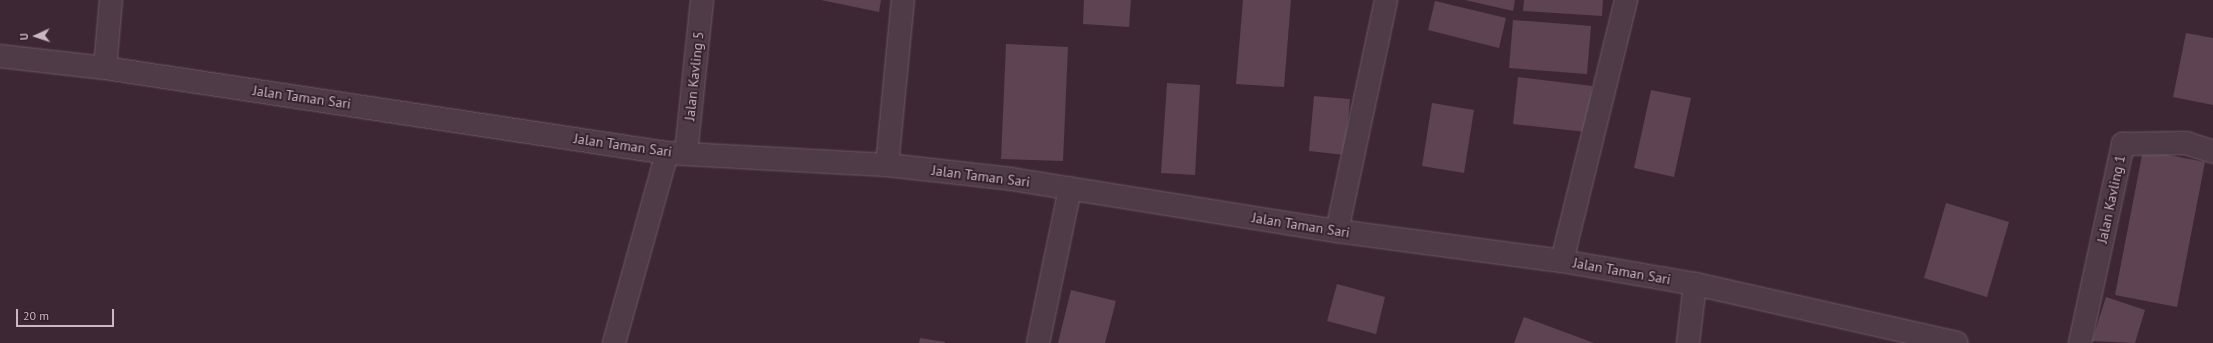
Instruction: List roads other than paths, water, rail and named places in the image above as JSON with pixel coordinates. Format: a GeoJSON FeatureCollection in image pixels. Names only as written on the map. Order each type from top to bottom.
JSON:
{"type":"FeatureCollection","features":[{"type":"Feature","properties":{"kind":"street"},"geometry":{"type":"LineString","coordinates":[[105,68],[111,0]]}},
{"type":"Feature","properties":{"kind":"street","name":"Jalan Kavling 5"},"geometry":{"type":"LineString","coordinates":[[614,343],[677,153],[702,0]]}},
{"type":"Feature","properties":{"kind":"street"},"geometry":{"type":"LineString","coordinates":[[887,165],[903,0]]}},
{"type":"Feature","properties":{"kind":"street"},"geometry":{"type":"LineString","coordinates":[[1337,231],[1386,0]]}},
{"type":"Feature","properties":{"kind":"street"},"geometry":{"type":"LineString","coordinates":[[1562,261],[1626,0]]}},
{"type":"Feature","properties":{"kind":"street","name":"Jalan Taman Sari"},"geometry":{"type":"LineString","coordinates":[[0,56],[105,68],[677,153],[887,165],[1070,188],[1337,231],[1562,261],[1695,284],[1956,343]]}},
{"type":"Feature","properties":{"kind":"street","name":"Jalan Kavling 1"},"geometry":{"type":"LineString","coordinates":[[2080,343],[2123,144],[2186,143],[2213,152]]}},
{"type":"Feature","properties":{"kind":"street"},"geometry":{"type":"LineString","coordinates":[[1038,343],[1070,188]]}},
{"type":"Feature","properties":{"kind":"street"},"geometry":{"type":"LineString","coordinates":[[1688,343],[1695,284]]}}]}
